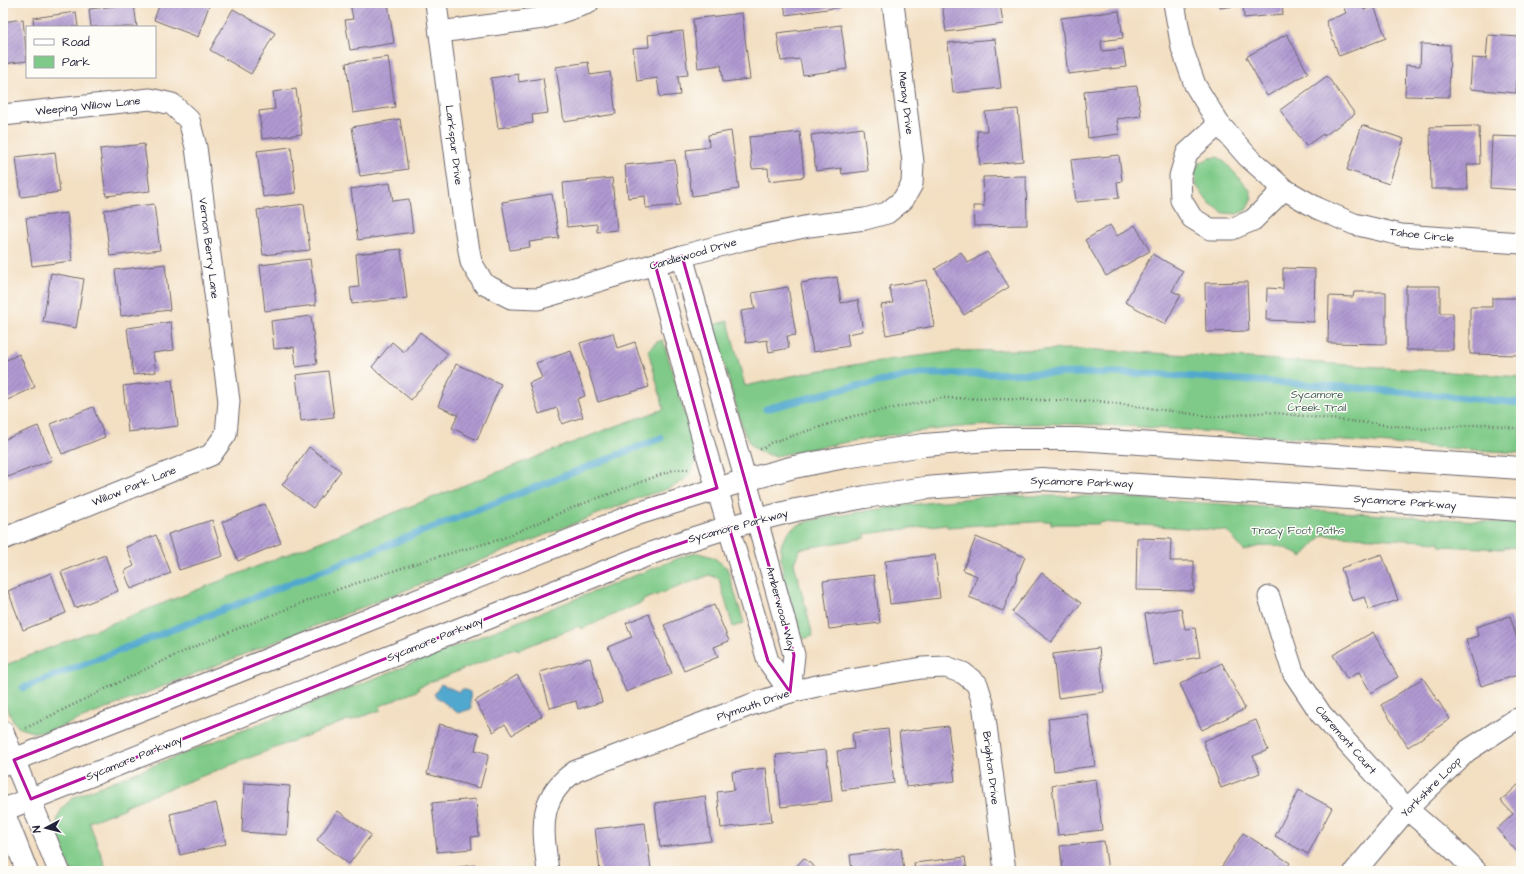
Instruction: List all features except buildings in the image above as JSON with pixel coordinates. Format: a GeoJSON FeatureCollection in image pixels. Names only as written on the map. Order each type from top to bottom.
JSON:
{"type":"FeatureCollection","features":[{"type":"Feature","properties":{"kind":"main road"},"geometry":{"type":"LineString","coordinates":[[8,762],[637,514],[746,480],[794,467],[845,457],[924,445],[1002,439],[1076,439],[1521,468]]}},
{"type":"Feature","properties":{"kind":"main road","name":"Sycamore Parkway"},"geometry":{"type":"LineString","coordinates":[[3,810],[652,553],[729,527],[796,510],[880,494],[925,488],[1041,479],[1521,510]]}},
{"type":"Feature","properties":{"kind":"street","name":"Larkspur Drive"},"geometry":{"type":"LineString","coordinates":[[436,3],[464,221],[471,262],[484,284]]}},
{"type":"Feature","properties":{"kind":"street"},"geometry":{"type":"LineString","coordinates":[[440,32],[543,18],[588,3]]}},
{"type":"Feature","properties":{"kind":"street","name":"Menay Drive"},"geometry":{"type":"LineString","coordinates":[[893,3],[913,162],[912,184],[903,200]]}},
{"type":"Feature","properties":{"kind":"street","name":"Tahoe Circle"},"geometry":{"type":"LineString","coordinates":[[1174,3],[1184,56],[1196,85],[1219,124],[1248,157],[1284,189],[1317,208],[1354,224],[1401,235],[1521,243]]}},
{"type":"Feature","properties":{"kind":"street","name":"Weeping Willow Lane"},"geometry":{"type":"LineString","coordinates":[[3,115],[150,99],[172,104]]}},
{"type":"Feature","properties":{"kind":"street","name":"Vernon Berry Lane"},"geometry":{"type":"LineString","coordinates":[[172,104],[189,120],[196,147],[229,401]]}},
{"type":"Feature","properties":{"kind":"street"},"geometry":{"type":"LineString","coordinates":[[1219,124],[1187,153],[1180,176],[1181,200],[1192,218],[1210,229],[1232,229],[1253,220],[1284,189]]}},
{"type":"Feature","properties":{"kind":"street","name":"Candlewood Drive"},"geometry":{"type":"LineString","coordinates":[[484,284],[511,298],[538,299],[682,256],[742,240],[809,226],[865,219],[887,213],[903,200]]}},
{"type":"Feature","properties":{"kind":"street","name":"Amberwood Way"},"geometry":{"type":"LineString","coordinates":[[682,256],[794,655],[790,692]]}},
{"type":"Feature","properties":{"kind":"street"},"geometry":{"type":"LineString","coordinates":[[655,264],[717,488],[768,661],[790,692]]}},
{"type":"Feature","properties":{"kind":"street","name":"Willow Park Lane"},"geometry":{"type":"LineString","coordinates":[[3,539],[210,455],[226,434],[229,401]]}},
{"type":"Feature","properties":{"kind":"street","name":"Claremont Court"},"geometry":{"type":"LineString","coordinates":[[1269,597],[1293,672],[1321,714],[1407,809],[1450,846],[1476,871]]}},
{"type":"Feature","properties":{"kind":"street","name":"Plymouth Drive"},"geometry":{"type":"LineString","coordinates":[[548,871],[544,830],[546,808],[556,789],[565,779],[576,771],[753,704],[790,692],[826,684],[922,668],[946,667],[962,673]]}},
{"type":"Feature","properties":{"kind":"street","name":"Brighton Drive"},"geometry":{"type":"LineString","coordinates":[[962,673],[977,684],[983,703],[1004,871]]}},
{"type":"Feature","properties":{"kind":"street","name":"Yorkshire Loop"},"geometry":{"type":"LineString","coordinates":[[1355,871],[1407,809],[1467,751],[1515,720],[1521,718]]}},
{"type":"Feature","properties":{"kind":"street"},"geometry":{"type":"LineString","coordinates":[[3,732],[8,762],[31,799],[59,871]]}},
{"type":"Feature","properties":{"kind":"street"},"geometry":{"type":"LineString","coordinates":[[3,810],[27,871]]}},
{"type":"Feature","properties":{"kind":"highlighted area"},"geometry":{"type":"Polygon","coordinates":[[[682,256],[794,655],[790,692],[768,661],[729,527],[652,553],[31,799],[14,760],[637,514],[717,488],[655,264],[682,256]]]}},
{"type":"Feature","properties":{"kind":"green space"},"geometry":{"type":"Polygon","coordinates":[[[1218,157],[1223,160],[1250,190],[1252,199],[1246,210],[1237,214],[1224,213],[1208,202],[1196,185],[1195,172],[1199,163],[1210,158],[1218,157]]]}},
{"type":"Feature","properties":{"kind":"green space","name":"Sycamore Creek Trail"},"geometry":{"type":"Polygon","coordinates":[[[728,321],[745,386],[810,372],[958,351],[1078,349],[1249,358],[1521,377],[1521,453],[1142,427],[1080,424],[1033,424],[956,427],[896,434],[776,456],[768,455],[752,446],[746,437],[741,423],[713,325],[728,321]]]}},
{"type":"Feature","properties":{"kind":"green space"},"geometry":{"type":"Polygon","coordinates":[[[663,340],[696,452],[695,463],[691,472],[678,484],[641,497],[50,731],[33,732],[19,728],[13,721],[3,699],[3,666],[605,430],[664,409],[648,350],[657,342],[663,340]]]}},
{"type":"Feature","properties":{"kind":"green space","name":"Tracy Foot Paths"},"geometry":{"type":"Polygon","coordinates":[[[993,496],[1098,496],[1521,524],[1521,548],[1504,547],[1504,549],[1440,546],[1440,542],[1323,535],[1302,557],[1287,549],[1274,545],[1260,546],[1244,551],[1227,531],[1100,522],[1099,524],[1051,524],[1051,521],[947,527],[946,524],[865,534],[865,538],[800,549],[794,563],[813,636],[803,639],[781,563],[782,543],[784,538],[793,528],[812,520],[861,512],[993,496]]]}},
{"type":"Feature","properties":{"kind":"green space"},"geometry":{"type":"Polygon","coordinates":[[[698,553],[713,557],[727,568],[744,623],[733,627],[719,579],[710,575],[643,600],[643,602],[581,629],[579,626],[518,650],[517,648],[418,687],[419,690],[380,706],[381,710],[349,721],[348,720],[124,806],[125,808],[89,822],[107,871],[71,871],[59,840],[57,822],[60,813],[66,804],[76,796],[687,555],[698,553]]]}},
{"type":"Feature","properties":{"kind":"water"},"geometry":{"type":"Polygon","coordinates":[[[441,684],[459,692],[463,689],[470,692],[471,709],[458,713],[434,695],[441,684]]]}},
{"type":"Feature","properties":{"kind":"waterway"},"geometry":{"type":"LineString","coordinates":[[766,409],[843,389],[919,374],[1135,373],[1345,387],[1521,403]]}},
{"type":"Feature","properties":{"kind":"waterway"},"geometry":{"type":"LineString","coordinates":[[23,688],[661,438]]}}]}
